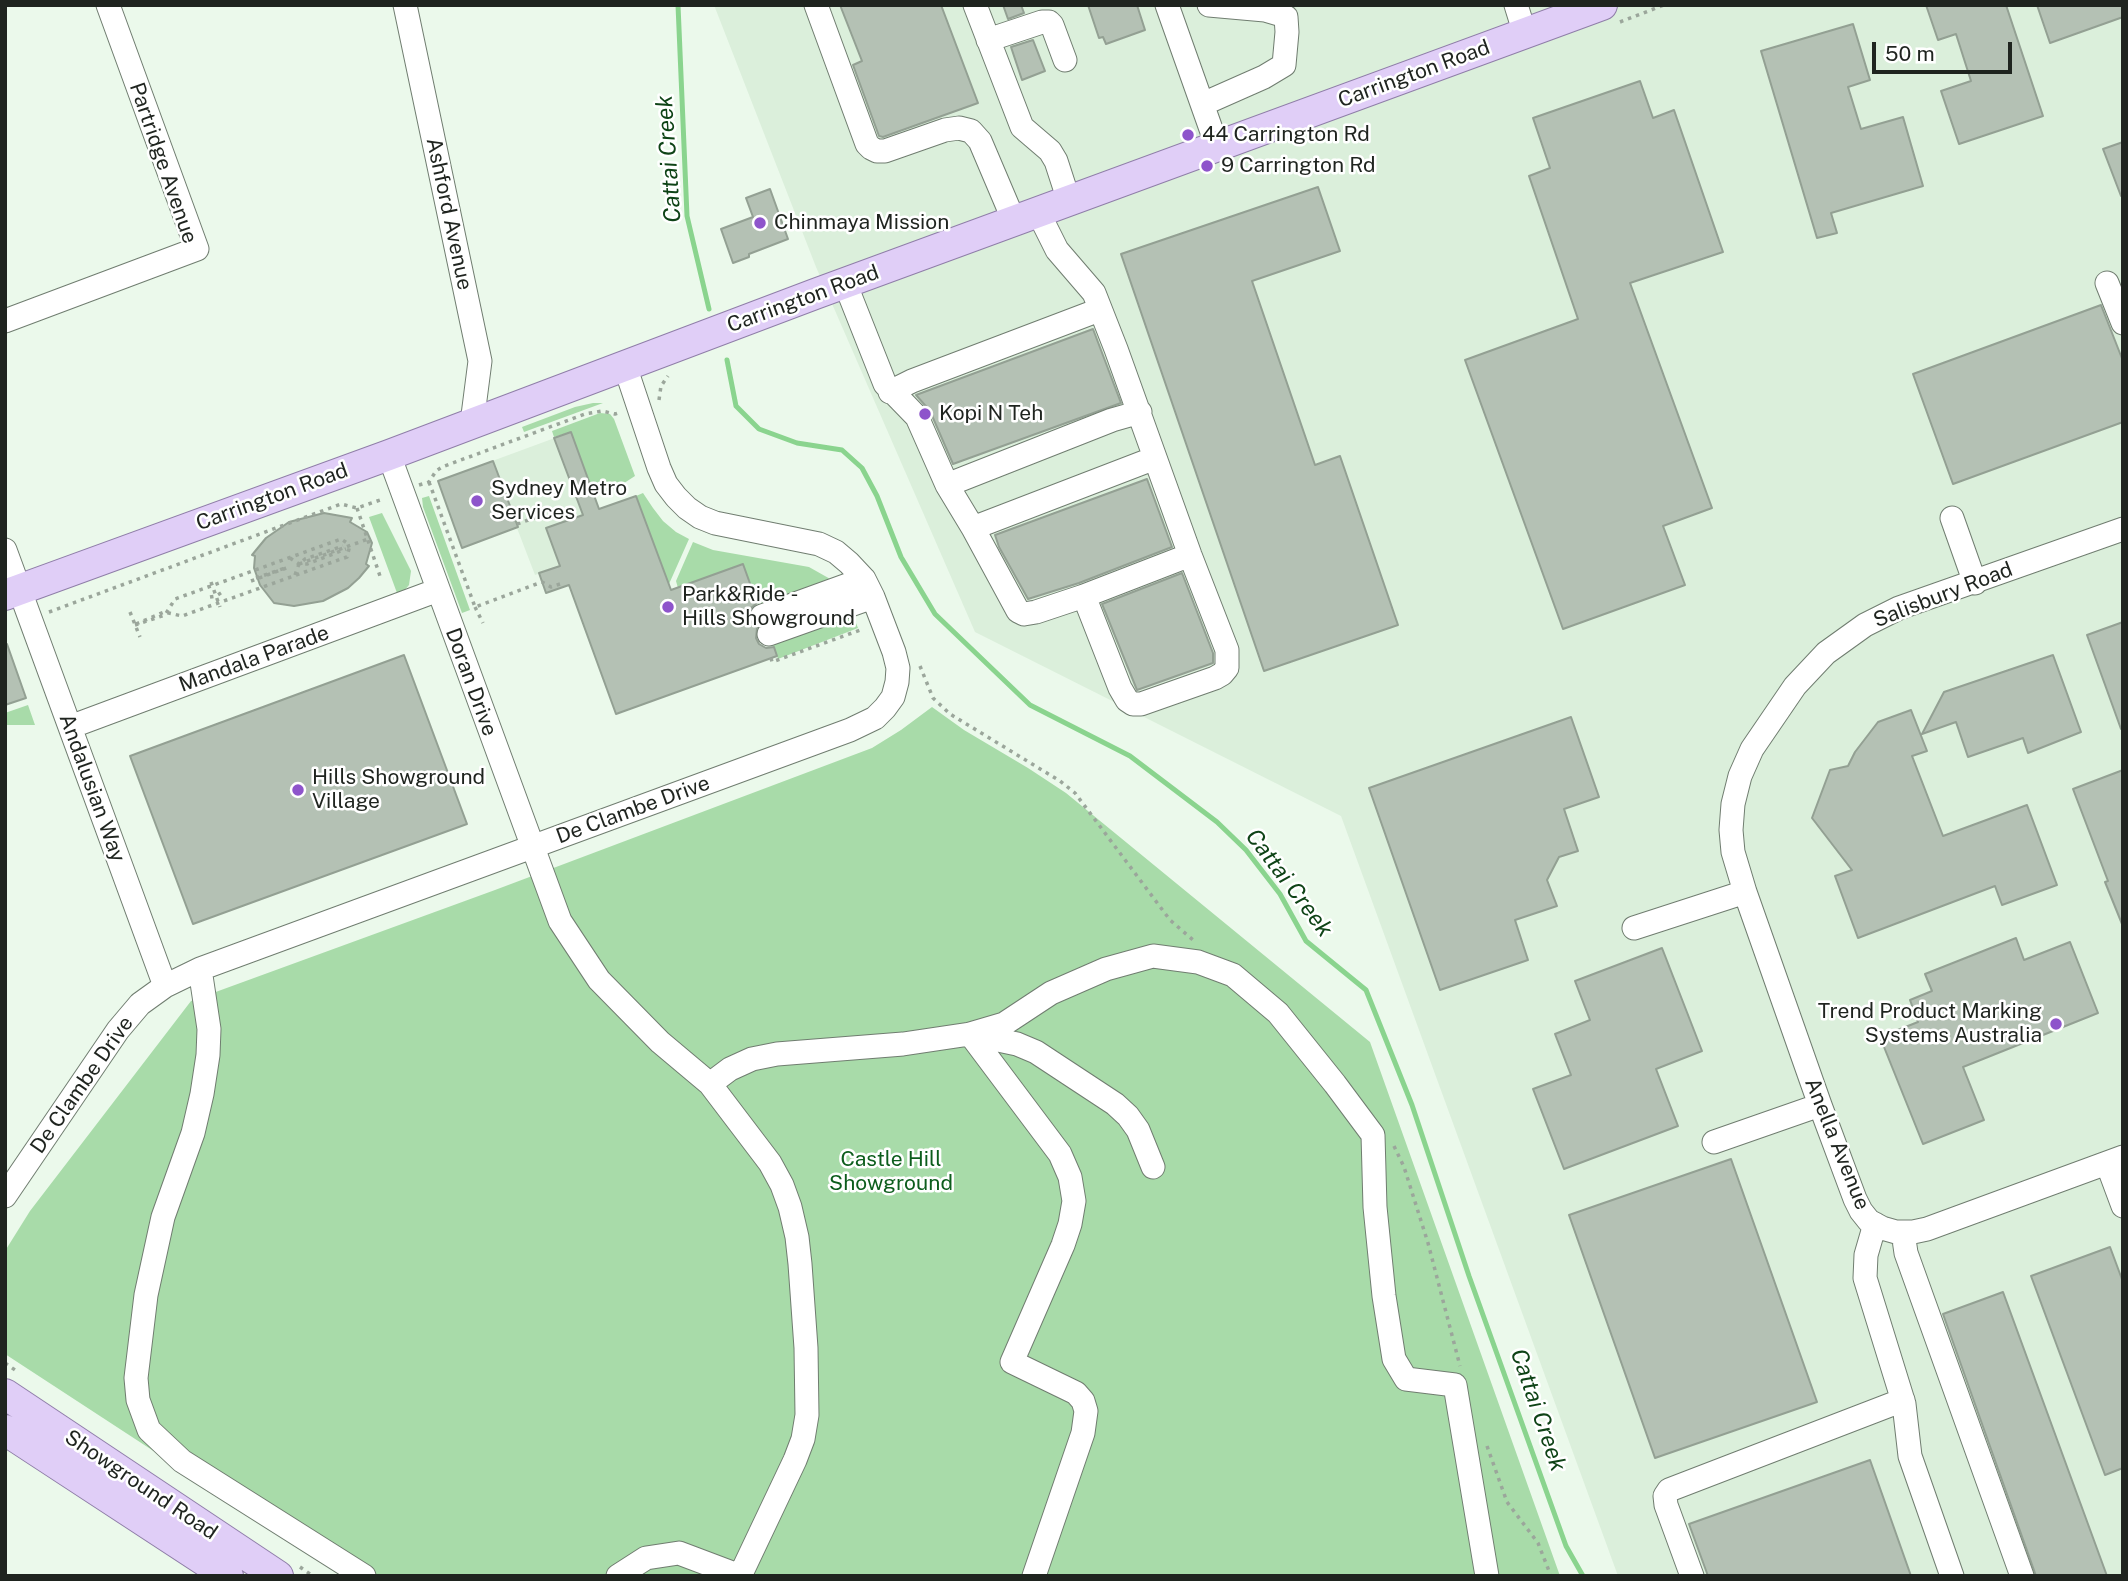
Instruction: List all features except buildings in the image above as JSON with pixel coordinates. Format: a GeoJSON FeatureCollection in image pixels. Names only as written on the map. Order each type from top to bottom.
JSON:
{"type":"FeatureCollection","features":[{"type":"Feature","properties":{"kind":"main road","name":"Carrington Road"},"geometry":{"type":"LineString","coordinates":[[13,592],[1602,5]]}},
{"type":"Feature","properties":{"kind":"main road","name":"Showground Road"},"geometry":{"type":"LineString","coordinates":[[5,1394],[278,1576]]}},
{"type":"Feature","properties":{"kind":"main road","name":"Showground Road"},"geometry":{"type":"LineString","coordinates":[[5,1430],[228,1576]]}},
{"type":"Feature","properties":{"kind":"street","name":"Partridge Avenue"},"geometry":{"type":"LineString","coordinates":[[5,321],[197,249],[108,5]]}},
{"type":"Feature","properties":{"kind":"street","name":"Ashford Avenue"},"geometry":{"type":"LineString","coordinates":[[405,5],[480,361],[472,423]]}},
{"type":"Feature","properties":{"kind":"street"},"geometry":{"type":"LineString","coordinates":[[816,5],[867,144],[877,151],[885,151],[946,130],[959,128],[971,131],[981,141],[1026,217],[1094,293],[1227,650],[1227,667],[1215,678],[1141,704],[1133,704],[1126,700],[1084,596]]}},
{"type":"Feature","properties":{"kind":"street"},"geometry":{"type":"LineString","coordinates":[[975,5],[1022,127],[1050,151],[1069,201]]}},
{"type":"Feature","properties":{"kind":"street"},"geometry":{"type":"LineString","coordinates":[[1167,5],[1217,146]]}},
{"type":"Feature","properties":{"kind":"street"},"geometry":{"type":"LineString","coordinates":[[1203,104],[1264,77],[1283,65],[1287,32],[1286,18],[1282,15],[1265,10],[1209,5]]}},
{"type":"Feature","properties":{"kind":"street"},"geometry":{"type":"LineString","coordinates":[[1516,5],[1525,34]]}},
{"type":"Feature","properties":{"kind":"street"},"geometry":{"type":"LineString","coordinates":[[988,40],[1049,22],[1065,60]]}},
{"type":"Feature","properties":{"kind":"street"},"geometry":{"type":"LineString","coordinates":[[845,283],[872,356],[890,392],[917,417],[947,485],[1018,611],[1024,614],[1058,606],[1190,555]]}},
{"type":"Feature","properties":{"kind":"street"},"geometry":{"type":"LineString","coordinates":[[2107,283],[2123,323]]}},
{"type":"Feature","properties":{"kind":"street"},"geometry":{"type":"LineString","coordinates":[[890,392],[912,381],[1099,310]]}},
{"type":"Feature","properties":{"kind":"street","name":"De Clambe Drive"},"geometry":{"type":"LineString","coordinates":[[5,1196],[118,1030],[140,1004],[165,986],[200,969],[850,730],[875,718],[885,708],[893,697],[898,668],[868,588],[849,563],[836,552],[819,544],[715,523],[687,508],[676,497],[662,474],[625,366]]}},
{"type":"Feature","properties":{"kind":"street"},"geometry":{"type":"LineString","coordinates":[[947,485],[1140,412]]}},
{"type":"Feature","properties":{"kind":"street","name":"Doran Drive"},"geometry":{"type":"LineString","coordinates":[[388,454],[560,921],[599,980],[660,1042],[710,1084],[770,1163],[782,1185],[797,1237],[806,1348],[807,1415],[796,1460],[740,1576]]}},
{"type":"Feature","properties":{"kind":"street"},"geometry":{"type":"LineString","coordinates":[[973,528],[1154,458]]}},
{"type":"Feature","properties":{"kind":"street"},"geometry":{"type":"LineString","coordinates":[[1952,518],[1975,583]]}},
{"type":"Feature","properties":{"kind":"street","name":"Salisbury Road"},"geometry":{"type":"LineString","coordinates":[[1745,892],[1733,852],[1731,830],[1733,804],[1740,776],[1752,749],[1772,718],[1795,686],[1826,653],[1865,625],[1899,608],[2123,529]]}},
{"type":"Feature","properties":{"kind":"street","name":"Andalusian Way"},"geometry":{"type":"LineString","coordinates":[[5,550],[13,592],[70,727],[165,986]]}},
{"type":"Feature","properties":{"kind":"street"},"geometry":{"type":"LineString","coordinates":[[766,625],[868,588]]}},
{"type":"Feature","properties":{"kind":"street","name":"Mandala Parade"},"geometry":{"type":"LineString","coordinates":[[70,727],[438,590]]}},
{"type":"Feature","properties":{"kind":"street"},"geometry":{"type":"LineString","coordinates":[[1634,928],[1745,892]]}},
{"type":"Feature","properties":{"kind":"street","name":"Anella Avenue"},"geometry":{"type":"LineString","coordinates":[[1745,892],[1855,1199],[1861,1211],[1875,1224],[1903,1232],[1927,1229],[2115,1160]]}},
{"type":"Feature","properties":{"kind":"street"},"geometry":{"type":"LineString","coordinates":[[710,1084],[730,1069],[752,1059],[777,1054],[903,1044],[970,1034],[1004,1024],[1051,993],[1106,969],[1153,956],[1198,962],[1233,975],[1278,1013],[1373,1135],[1375,1207],[1384,1296],[1394,1359],[1405,1379],[1455,1385],[1487,1576]]}},
{"type":"Feature","properties":{"kind":"street"},"geometry":{"type":"LineString","coordinates":[[200,969],[209,1029],[208,1055],[193,1133],[163,1217],[146,1295],[136,1378],[138,1400],[149,1430],[182,1461],[364,1576]]}},
{"type":"Feature","properties":{"kind":"street"},"geometry":{"type":"LineString","coordinates":[[970,1034],[1017,1044],[1036,1052],[1115,1104],[1138,1130],[1153,1167]]}},
{"type":"Feature","properties":{"kind":"street"},"geometry":{"type":"LineString","coordinates":[[970,1034],[1060,1154],[1070,1177],[1074,1201],[1063,1245],[1012,1362],[1076,1393],[1083,1401],[1086,1411],[1083,1433],[1034,1576]]}},
{"type":"Feature","properties":{"kind":"street"},"geometry":{"type":"LineString","coordinates":[[1714,1142],[1820,1105]]}},
{"type":"Feature","properties":{"kind":"street"},"geometry":{"type":"LineString","coordinates":[[2115,1160],[2123,1206]]}},
{"type":"Feature","properties":{"kind":"street"},"geometry":{"type":"LineString","coordinates":[[1875,1224],[1866,1255],[1864,1278],[1903,1400],[1910,1456],[1952,1576]]}},
{"type":"Feature","properties":{"kind":"street"},"geometry":{"type":"LineString","coordinates":[[1903,1232],[1906,1253],[2022,1576]]}},
{"type":"Feature","properties":{"kind":"street"},"geometry":{"type":"LineString","coordinates":[[1692,1576],[1666,1505],[1665,1496],[1669,1490],[1903,1400]]}},
{"type":"Feature","properties":{"kind":"street"},"geometry":{"type":"LineString","coordinates":[[618,1576],[646,1558],[679,1553],[740,1576]]}},
{"type":"Feature","properties":{"kind":"path"},"geometry":{"type":"LineString","coordinates":[[483,624],[429,482],[442,467],[585,414],[602,411],[615,414]]}},
{"type":"Feature","properties":{"kind":"path"},"geometry":{"type":"LineString","coordinates":[[63,607],[341,503],[358,509],[381,579]]}},
{"type":"Feature","properties":{"kind":"path"},"geometry":{"type":"LineString","coordinates":[[517,524],[548,513],[554,518]]}},
{"type":"Feature","properties":{"kind":"path"},"geometry":{"type":"LineString","coordinates":[[135,625],[165,615],[175,599],[212,584],[341,539],[350,545]]}},
{"type":"Feature","properties":{"kind":"path"},"geometry":{"type":"LineString","coordinates":[[290,558],[299,564],[307,564],[342,552],[350,545],[368,539]]}},
{"type":"Feature","properties":{"kind":"path"},"geometry":{"type":"LineString","coordinates":[[167,613],[182,616],[294,578],[346,557],[350,545]]}},
{"type":"Feature","properties":{"kind":"path"},"geometry":{"type":"LineString","coordinates":[[285,555],[294,578]]}},
{"type":"Feature","properties":{"kind":"path"},"geometry":{"type":"LineString","coordinates":[[294,578],[299,564]]}},
{"type":"Feature","properties":{"kind":"path"},"geometry":{"type":"LineString","coordinates":[[251,581],[289,567]]}},
{"type":"Feature","properties":{"kind":"path"},"geometry":{"type":"LineString","coordinates":[[248,573],[254,590]]}},
{"type":"Feature","properties":{"kind":"path"},"geometry":{"type":"LineString","coordinates":[[475,607],[542,582],[551,587],[559,584]]}},
{"type":"Feature","properties":{"kind":"path"},"geometry":{"type":"LineString","coordinates":[[212,584],[220,605]]}},
{"type":"Feature","properties":{"kind":"path"},"geometry":{"type":"LineString","coordinates":[[130,612],[140,637]]}},
{"type":"Feature","properties":{"kind":"path"},"geometry":{"type":"LineString","coordinates":[[771,658],[772,662],[863,629]]}},
{"type":"Feature","properties":{"kind":"shaded area"},"geometry":{"type":"Polygon","coordinates":[[[714,5],[2123,5],[2123,1576],[1618,1576],[1341,816],[975,632],[816,267],[714,5]]]}},
{"type":"Feature","properties":{"kind":"shaded area"},"geometry":{"type":"Polygon","coordinates":[[[571,432],[599,509],[560,566],[535,575],[517,528],[462,548],[438,481],[571,432]]]}},
{"type":"Feature","properties":{"kind":"green space"},"geometry":{"type":"Polygon","coordinates":[[[603,403],[524,432],[522,427],[575,407],[603,403]]]}},
{"type":"Feature","properties":{"kind":"green space"},"geometry":{"type":"Polygon","coordinates":[[[600,413],[610,414],[614,419],[635,476],[615,489],[594,494],[571,432],[554,437],[552,431],[600,413]]]}},
{"type":"Feature","properties":{"kind":"green space"},"geometry":{"type":"Polygon","coordinates":[[[643,493],[663,521],[689,539],[669,584],[636,496],[643,493]]]}},
{"type":"Feature","properties":{"kind":"green space"},"geometry":{"type":"Polygon","coordinates":[[[429,496],[470,610],[462,613],[423,507],[422,498],[429,496]]]}},
{"type":"Feature","properties":{"kind":"green space"},"geometry":{"type":"Polygon","coordinates":[[[382,513],[411,571],[409,585],[403,592],[397,593],[369,517],[382,513]]]}},
{"type":"Feature","properties":{"kind":"green space"},"geometry":{"type":"Polygon","coordinates":[[[693,542],[713,550],[809,567],[832,580],[761,613],[743,564],[678,588],[676,581],[693,542]]]}},
{"type":"Feature","properties":{"kind":"green space"},"geometry":{"type":"Polygon","coordinates":[[[852,613],[858,628],[778,659],[772,642],[852,613]]]}},
{"type":"Feature","properties":{"kind":"green space"},"geometry":{"type":"Polygon","coordinates":[[[28,705],[35,725],[5,725],[5,713],[28,705]]]}},
{"type":"Feature","properties":{"kind":"green space","name":"Castle Hill Showground"},"geometry":{"type":"Polygon","coordinates":[[[932,707],[1066,793],[1370,1042],[1560,1576],[345,1576],[5,1354],[5,1251],[30,1211],[191,1001],[872,748],[932,707]]]}},
{"type":"Feature","properties":{"kind":"waterway","name":"Cattai Creek"},"geometry":{"type":"LineString","coordinates":[[678,5],[687,216],[709,309]]}},
{"type":"Feature","properties":{"kind":"waterway","name":"Cattai Creek"},"geometry":{"type":"LineString","coordinates":[[727,360],[736,406],[759,429],[797,443],[842,450],[862,468],[877,496],[901,557],[935,614],[1030,705],[1130,756],[1217,822],[1246,850],[1280,894],[1306,941],[1366,990],[1412,1105],[1469,1276],[1566,1546],[1583,1576]]}},
{"type":"Feature","properties":{"kind":"place","name":"44 Carrington Rd"},"geometry":{"type":"Point","coordinates":[1188,135]}},
{"type":"Feature","properties":{"kind":"place","name":"9 Carrington Rd"},"geometry":{"type":"Point","coordinates":[1207,166]}},
{"type":"Feature","properties":{"kind":"place","name":"Chinmaya Mission"},"geometry":{"type":"Point","coordinates":[760,223]}},
{"type":"Feature","properties":{"kind":"place","name":"Kopi N Teh"},"geometry":{"type":"Point","coordinates":[925,414]}},
{"type":"Feature","properties":{"kind":"place","name":"Sydney Metro Services"},"geometry":{"type":"Point","coordinates":[477,501]}},
{"type":"Feature","properties":{"kind":"place","name":"Park&Ride - Hills Showground"},"geometry":{"type":"Point","coordinates":[668,607]}},
{"type":"Feature","properties":{"kind":"place","name":"Hills Showground Village"},"geometry":{"type":"Point","coordinates":[298,790]}},
{"type":"Feature","properties":{"kind":"place","name":"Trend Product Marking Systems Australia"},"geometry":{"type":"Point","coordinates":[2056,1024]}}]}
